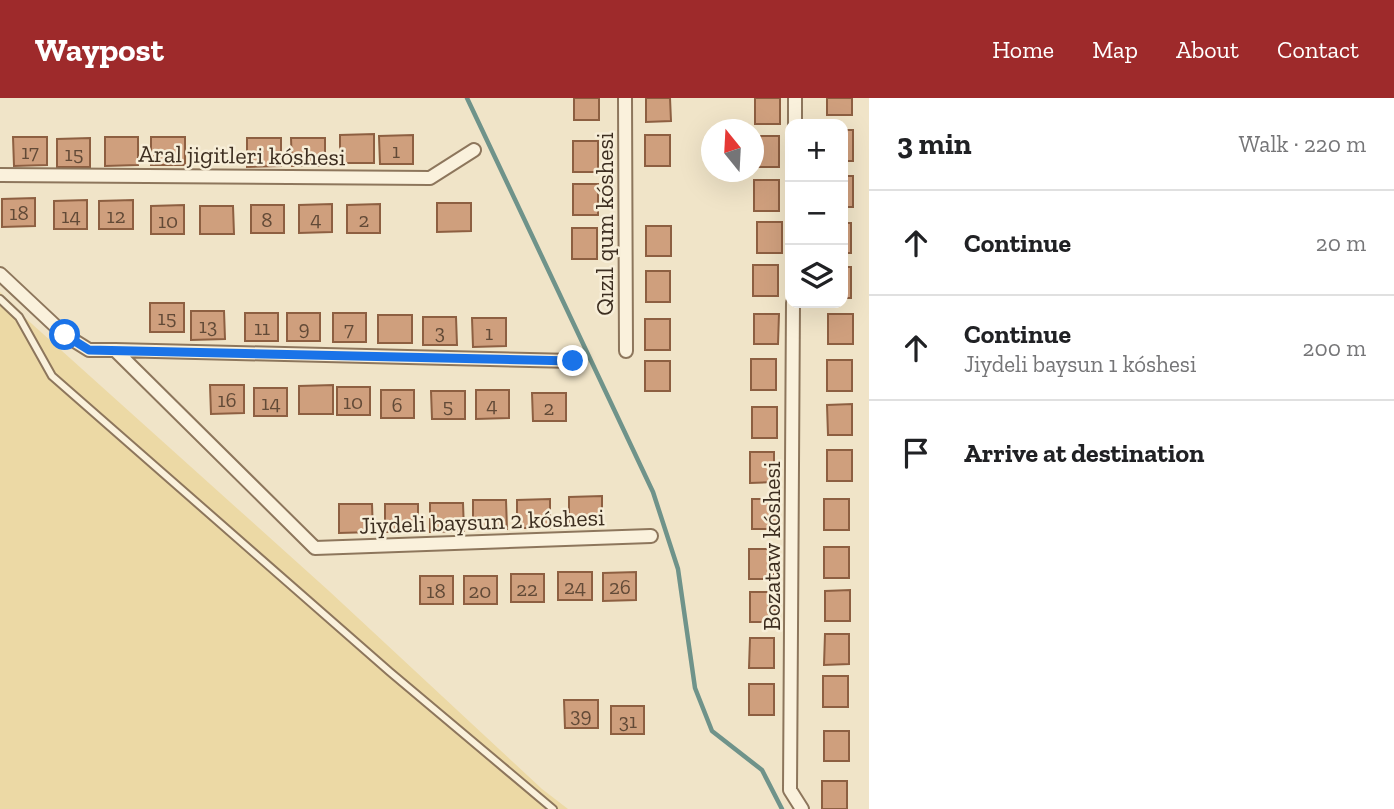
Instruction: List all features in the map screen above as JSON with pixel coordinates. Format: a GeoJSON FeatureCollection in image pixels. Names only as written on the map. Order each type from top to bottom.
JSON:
{"type":"FeatureCollection","features":[{"type":"Feature","properties":{"kind":"street","name":"Qızıl qum kóshesi"},"geometry":{"type":"LineString","coordinates":[[625,98],[626,351]]}},
{"type":"Feature","properties":{"kind":"street"},"geometry":{"type":"LineString","coordinates":[[795,98],[795,119]]}},
{"type":"Feature","properties":{"kind":"street","name":"Aral jigitleri kóshesi"},"geometry":{"type":"LineString","coordinates":[[1,175],[429,178],[474,150]]}},
{"type":"Feature","properties":{"kind":"street"},"geometry":{"type":"LineString","coordinates":[[0,274],[65,335],[89,350],[573,361]]}},
{"type":"Feature","properties":{"kind":"street","name":"Bozataw kóshesi"},"geometry":{"type":"LineString","coordinates":[[793,308],[790,790],[802,809]]}},
{"type":"Feature","properties":{"kind":"street","name":"Jiydeli baysun 2 kóshesi"},"geometry":{"type":"LineString","coordinates":[[115,350],[315,548],[651,536]]}},
{"type":"Feature","properties":{"kind":"lane"},"geometry":{"type":"LineString","coordinates":[[0,299],[19,317],[52,376],[390,672],[553,809]]}},
{"type":"Feature","properties":{"kind":"sand"},"geometry":{"type":"Polygon","coordinates":[[[0,292],[542,789],[568,809],[0,809],[0,292]]]}},
{"type":"Feature","properties":{"kind":"building"},"geometry":{"type":"Polygon","coordinates":[[[574,98],[599,98],[599,120],[574,120],[574,98]]]}},
{"type":"Feature","properties":{"kind":"building"},"geometry":{"type":"Polygon","coordinates":[[[646,98],[670,98],[671,121],[646,122],[646,98]]]}},
{"type":"Feature","properties":{"kind":"building"},"geometry":{"type":"Polygon","coordinates":[[[755,98],[780,98],[780,124],[764,124],[764,119],[755,119],[755,98]]]}},
{"type":"Feature","properties":{"kind":"building"},"geometry":{"type":"Polygon","coordinates":[[[827,98],[852,98],[852,115],[827,115],[827,98]]]}},
{"type":"Feature","properties":{"kind":"building"},"geometry":{"type":"Polygon","coordinates":[[[848,130],[853,130],[853,161],[848,161],[848,130]]]}},
{"type":"Feature","properties":{"kind":"building"},"geometry":{"type":"Polygon","coordinates":[[[374,134],[374,163],[340,163],[340,135],[374,134]]]}},
{"type":"Feature","properties":{"kind":"building"},"geometry":{"type":"Polygon","coordinates":[[[413,135],[413,164],[380,164],[379,136],[413,135]]]}},
{"type":"Feature","properties":{"kind":"building"},"geometry":{"type":"Polygon","coordinates":[[[645,135],[670,135],[670,166],[645,166],[645,135]]]}},
{"type":"Feature","properties":{"kind":"building"},"geometry":{"type":"Polygon","coordinates":[[[764,136],[779,136],[779,167],[764,167],[764,136]]]}},
{"type":"Feature","properties":{"kind":"building"},"geometry":{"type":"Polygon","coordinates":[[[13,137],[47,137],[47,165],[14,166],[13,137]]]}},
{"type":"Feature","properties":{"kind":"building"},"geometry":{"type":"Polygon","coordinates":[[[105,137],[138,137],[138,165],[105,166],[105,137]]]}},
{"type":"Feature","properties":{"kind":"building"},"geometry":{"type":"Polygon","coordinates":[[[151,137],[185,137],[185,165],[151,165],[151,137]]]}},
{"type":"Feature","properties":{"kind":"building"},"geometry":{"type":"Polygon","coordinates":[[[90,138],[90,167],[57,167],[57,139],[90,138]]]}},
{"type":"Feature","properties":{"kind":"building"},"geometry":{"type":"Polygon","coordinates":[[[247,138],[281,138],[281,166],[247,167],[247,138]]]}},
{"type":"Feature","properties":{"kind":"building"},"geometry":{"type":"Polygon","coordinates":[[[291,138],[325,138],[325,166],[292,166],[291,138]]]}},
{"type":"Feature","properties":{"kind":"building"},"geometry":{"type":"Polygon","coordinates":[[[573,141],[598,141],[598,172],[573,172],[573,141]]]}},
{"type":"Feature","properties":{"kind":"building"},"geometry":{"type":"Polygon","coordinates":[[[848,176],[853,176],[853,207],[848,207],[848,176]]]}},
{"type":"Feature","properties":{"kind":"building"},"geometry":{"type":"Polygon","coordinates":[[[779,180],[779,211],[754,211],[754,182],[779,180]]]}},
{"type":"Feature","properties":{"kind":"building"},"geometry":{"type":"Polygon","coordinates":[[[573,184],[598,184],[598,215],[573,215],[573,184]]]}},
{"type":"Feature","properties":{"kind":"building"},"geometry":{"type":"Polygon","coordinates":[[[35,198],[35,226],[2,227],[2,199],[35,198]]]}},
{"type":"Feature","properties":{"kind":"building"},"geometry":{"type":"Polygon","coordinates":[[[87,200],[87,229],[54,229],[54,201],[87,200]]]}},
{"type":"Feature","properties":{"kind":"building"},"geometry":{"type":"Polygon","coordinates":[[[133,200],[133,229],[99,229],[99,201],[133,200]]]}},
{"type":"Feature","properties":{"kind":"building"},"geometry":{"type":"Polygon","coordinates":[[[437,203],[471,203],[471,231],[437,232],[437,203]]]}},
{"type":"Feature","properties":{"kind":"building"},"geometry":{"type":"Polygon","coordinates":[[[332,204],[332,232],[299,233],[299,205],[332,204]]]}},
{"type":"Feature","properties":{"kind":"building"},"geometry":{"type":"Polygon","coordinates":[[[380,204],[380,233],[347,233],[347,205],[380,204]]]}},
{"type":"Feature","properties":{"kind":"building"},"geometry":{"type":"Polygon","coordinates":[[[184,205],[184,234],[151,234],[151,206],[184,205]]]}},
{"type":"Feature","properties":{"kind":"building"},"geometry":{"type":"Polygon","coordinates":[[[251,205],[284,205],[284,233],[251,233],[251,205]]]}},
{"type":"Feature","properties":{"kind":"building"},"geometry":{"type":"Polygon","coordinates":[[[200,206],[233,206],[234,234],[200,234],[200,206]]]}},
{"type":"Feature","properties":{"kind":"building"},"geometry":{"type":"Polygon","coordinates":[[[757,222],[782,222],[782,253],[757,253],[757,222]]]}},
{"type":"Feature","properties":{"kind":"building"},"geometry":{"type":"Polygon","coordinates":[[[848,223],[851,223],[851,253],[848,253],[848,223]]]}},
{"type":"Feature","properties":{"kind":"building"},"geometry":{"type":"Polygon","coordinates":[[[646,226],[671,226],[671,256],[646,256],[646,226]]]}},
{"type":"Feature","properties":{"kind":"building"},"geometry":{"type":"Polygon","coordinates":[[[572,228],[597,228],[597,259],[572,259],[572,228]]]}},
{"type":"Feature","properties":{"kind":"building"},"geometry":{"type":"Polygon","coordinates":[[[753,265],[778,265],[778,296],[753,296],[753,265]]]}},
{"type":"Feature","properties":{"kind":"building"},"geometry":{"type":"Polygon","coordinates":[[[848,267],[851,267],[851,298],[848,298],[848,267]]]}},
{"type":"Feature","properties":{"kind":"building"},"geometry":{"type":"Polygon","coordinates":[[[646,271],[670,271],[670,302],[646,302],[646,271]]]}},
{"type":"Feature","properties":{"kind":"building"},"geometry":{"type":"Polygon","coordinates":[[[150,303],[184,303],[184,332],[150,332],[150,303]]]}},
{"type":"Feature","properties":{"kind":"building"},"geometry":{"type":"Polygon","coordinates":[[[191,311],[224,311],[225,339],[191,340],[191,311]]]}},
{"type":"Feature","properties":{"kind":"building"},"geometry":{"type":"Polygon","coordinates":[[[245,313],[278,313],[278,341],[245,341],[245,313]]]}},
{"type":"Feature","properties":{"kind":"building"},"geometry":{"type":"Polygon","coordinates":[[[287,313],[320,313],[320,341],[287,341],[287,313]]]}},
{"type":"Feature","properties":{"kind":"building"},"geometry":{"type":"Polygon","coordinates":[[[333,313],[366,313],[366,342],[333,342],[333,313]]]}},
{"type":"Feature","properties":{"kind":"building"},"geometry":{"type":"Polygon","coordinates":[[[754,314],[779,314],[778,344],[754,344],[754,314]]]}},
{"type":"Feature","properties":{"kind":"building"},"geometry":{"type":"Polygon","coordinates":[[[828,314],[853,314],[853,344],[828,344],[828,314]]]}},
{"type":"Feature","properties":{"kind":"building"},"geometry":{"type":"Polygon","coordinates":[[[378,315],[412,315],[412,343],[378,343],[378,315]]]}},
{"type":"Feature","properties":{"kind":"building"},"geometry":{"type":"Polygon","coordinates":[[[423,317],[456,317],[457,345],[423,345],[423,317]]]}},
{"type":"Feature","properties":{"kind":"building"},"geometry":{"type":"Polygon","coordinates":[[[472,318],[506,318],[506,346],[473,347],[472,318]]]}},
{"type":"Feature","properties":{"kind":"building"},"geometry":{"type":"Polygon","coordinates":[[[645,319],[670,319],[670,350],[645,350],[645,319]]]}},
{"type":"Feature","properties":{"kind":"building"},"geometry":{"type":"Polygon","coordinates":[[[751,359],[776,359],[776,390],[751,390],[751,359]]]}},
{"type":"Feature","properties":{"kind":"building"},"geometry":{"type":"Polygon","coordinates":[[[827,360],[852,360],[852,391],[827,391],[827,360]]]}},
{"type":"Feature","properties":{"kind":"building"},"geometry":{"type":"Polygon","coordinates":[[[645,361],[670,361],[670,391],[645,391],[645,361]]]}},
{"type":"Feature","properties":{"kind":"building"},"geometry":{"type":"Polygon","coordinates":[[[210,385],[244,385],[244,413],[211,414],[210,385]]]}},
{"type":"Feature","properties":{"kind":"building"},"geometry":{"type":"Polygon","coordinates":[[[333,385],[333,414],[299,414],[299,386],[333,385]]]}},
{"type":"Feature","properties":{"kind":"building"},"geometry":{"type":"Polygon","coordinates":[[[337,387],[370,387],[370,415],[337,415],[337,387]]]}},
{"type":"Feature","properties":{"kind":"building"},"geometry":{"type":"Polygon","coordinates":[[[254,388],[287,388],[287,416],[254,416],[254,388]]]}},
{"type":"Feature","properties":{"kind":"building"},"geometry":{"type":"Polygon","coordinates":[[[381,390],[414,390],[414,418],[381,418],[381,390]]]}},
{"type":"Feature","properties":{"kind":"building"},"geometry":{"type":"Polygon","coordinates":[[[476,390],[509,390],[509,418],[476,419],[476,390]]]}},
{"type":"Feature","properties":{"kind":"building"},"geometry":{"type":"Polygon","coordinates":[[[431,391],[465,391],[465,419],[432,419],[431,391]]]}},
{"type":"Feature","properties":{"kind":"building"},"geometry":{"type":"Polygon","coordinates":[[[532,393],[566,393],[566,421],[533,421],[532,393]]]}},
{"type":"Feature","properties":{"kind":"building"},"geometry":{"type":"Polygon","coordinates":[[[852,404],[852,435],[828,435],[827,405],[852,404]]]}},
{"type":"Feature","properties":{"kind":"building"},"geometry":{"type":"Polygon","coordinates":[[[752,407],[777,407],[777,438],[752,438],[752,407]]]}},
{"type":"Feature","properties":{"kind":"building"},"geometry":{"type":"Polygon","coordinates":[[[827,450],[852,450],[852,481],[827,481],[827,450]]]}},
{"type":"Feature","properties":{"kind":"building"},"geometry":{"type":"Polygon","coordinates":[[[750,452],[774,452],[774,482],[750,483],[750,452]]]}},
{"type":"Feature","properties":{"kind":"building"},"geometry":{"type":"Polygon","coordinates":[[[602,496],[602,525],[569,525],[569,497],[602,496]]]}},
{"type":"Feature","properties":{"kind":"building"},"geometry":{"type":"Polygon","coordinates":[[[550,499],[550,528],[517,528],[517,500],[550,499]]]}},
{"type":"Feature","properties":{"kind":"building"},"geometry":{"type":"Polygon","coordinates":[[[752,499],[777,499],[777,529],[752,529],[752,499]]]}},
{"type":"Feature","properties":{"kind":"building"},"geometry":{"type":"Polygon","coordinates":[[[824,499],[849,499],[849,530],[824,530],[824,499]]]}},
{"type":"Feature","properties":{"kind":"building"},"geometry":{"type":"Polygon","coordinates":[[[473,500],[506,500],[507,529],[473,529],[473,500]]]}},
{"type":"Feature","properties":{"kind":"building"},"geometry":{"type":"Polygon","coordinates":[[[430,503],[463,503],[464,531],[430,532],[430,503]]]}},
{"type":"Feature","properties":{"kind":"building"},"geometry":{"type":"Polygon","coordinates":[[[339,504],[372,504],[373,532],[339,533],[339,504]]]}},
{"type":"Feature","properties":{"kind":"building"},"geometry":{"type":"Polygon","coordinates":[[[385,504],[418,504],[418,532],[385,532],[385,504]]]}},
{"type":"Feature","properties":{"kind":"building"},"geometry":{"type":"Polygon","coordinates":[[[824,547],[849,547],[849,578],[824,578],[824,547]]]}},
{"type":"Feature","properties":{"kind":"building"},"geometry":{"type":"Polygon","coordinates":[[[749,549],[774,549],[774,579],[749,579],[749,549]]]}},
{"type":"Feature","properties":{"kind":"building"},"geometry":{"type":"Polygon","coordinates":[[[558,572],[592,572],[592,600],[558,600],[558,572]]]}},
{"type":"Feature","properties":{"kind":"building"},"geometry":{"type":"Polygon","coordinates":[[[636,572],[636,600],[603,601],[603,573],[636,572]]]}},
{"type":"Feature","properties":{"kind":"building"},"geometry":{"type":"Polygon","coordinates":[[[511,574],[544,574],[544,602],[511,602],[511,574]]]}},
{"type":"Feature","properties":{"kind":"building"},"geometry":{"type":"Polygon","coordinates":[[[420,576],[453,576],[453,604],[420,604],[420,576]]]}},
{"type":"Feature","properties":{"kind":"building"},"geometry":{"type":"Polygon","coordinates":[[[464,576],[497,576],[497,604],[464,604],[464,576]]]}},
{"type":"Feature","properties":{"kind":"building"},"geometry":{"type":"Polygon","coordinates":[[[850,590],[850,621],[825,621],[825,591],[850,590]]]}},
{"type":"Feature","properties":{"kind":"building"},"geometry":{"type":"Polygon","coordinates":[[[750,592],[775,592],[775,622],[750,622],[750,592]]]}},
{"type":"Feature","properties":{"kind":"building"},"geometry":{"type":"Polygon","coordinates":[[[825,634],[849,634],[849,664],[824,665],[825,634]]]}},
{"type":"Feature","properties":{"kind":"building"},"geometry":{"type":"Polygon","coordinates":[[[750,638],[774,638],[774,668],[749,668],[750,638]]]}},
{"type":"Feature","properties":{"kind":"building"},"geometry":{"type":"Polygon","coordinates":[[[823,676],[848,676],[848,707],[823,707],[823,676]]]}},
{"type":"Feature","properties":{"kind":"building"},"geometry":{"type":"Polygon","coordinates":[[[749,684],[774,684],[774,715],[749,715],[749,684]]]}},
{"type":"Feature","properties":{"kind":"building"},"geometry":{"type":"Polygon","coordinates":[[[564,700],[598,700],[598,728],[565,728],[564,700]]]}},
{"type":"Feature","properties":{"kind":"building"},"geometry":{"type":"Polygon","coordinates":[[[611,706],[644,706],[644,734],[611,734],[611,706]]]}},
{"type":"Feature","properties":{"kind":"building"},"geometry":{"type":"Polygon","coordinates":[[[824,731],[849,731],[849,761],[824,761],[824,731]]]}},
{"type":"Feature","properties":{"kind":"building"},"geometry":{"type":"Polygon","coordinates":[[[822,781],[847,781],[847,809],[822,809],[822,781]]]}},
{"type":"Feature","properties":{"kind":"waterway"},"geometry":{"type":"LineString","coordinates":[[467,98],[653,492],[678,569],[695,688],[712,731],[762,770],[782,809]]}},
{"type":"Feature","properties":{"kind":"route"},"geometry":{"type":"LineString","coordinates":[[65,335],[89,350],[573,361]]}}]}
